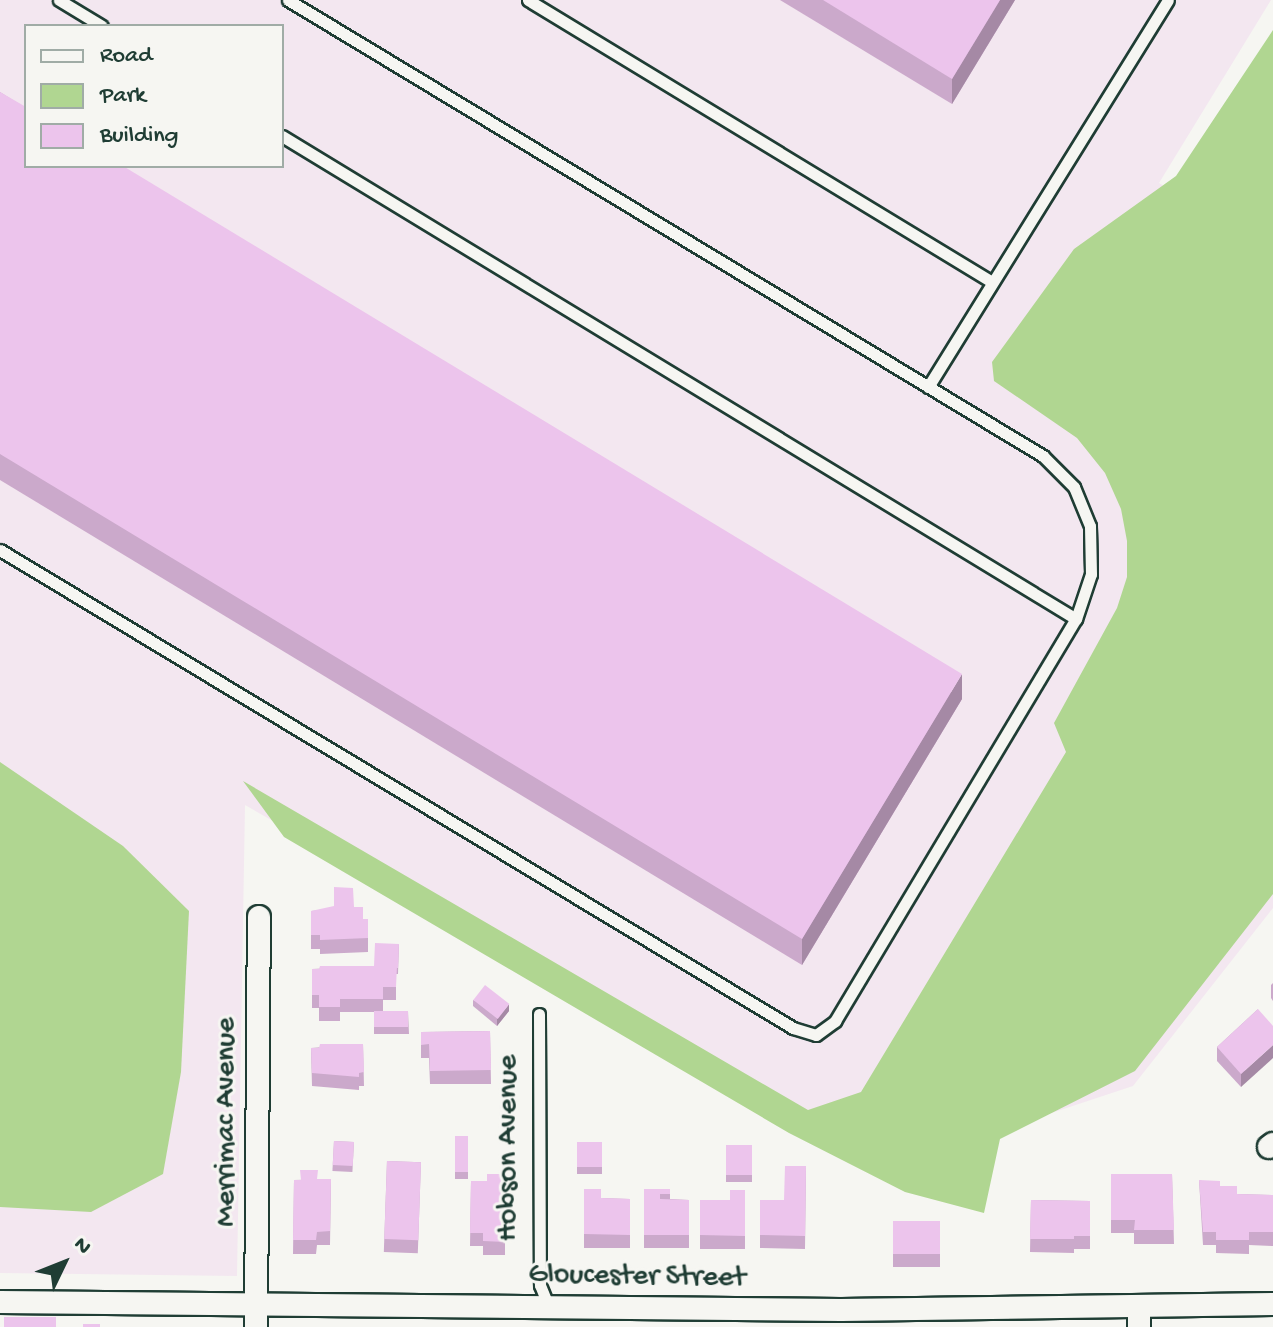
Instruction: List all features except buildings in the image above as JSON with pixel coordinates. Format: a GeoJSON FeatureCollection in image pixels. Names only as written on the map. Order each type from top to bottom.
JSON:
{"type":"FeatureCollection","features":[{"type":"Feature","properties":{"kind":"street","name":"Merrimac Avenue"},"geometry":{"type":"LineString","coordinates":[[256,1327],[259,917]]}},
{"type":"Feature","properties":{"kind":"street","name":"Gloucester Street"},"geometry":{"type":"LineString","coordinates":[[0,1302],[256,1303],[549,1317],[841,1319],[1139,1317],[1273,1304]]}},
{"type":"Feature","properties":{"kind":"lane"},"geometry":{"type":"LineString","coordinates":[[59,0],[99,24]]}},
{"type":"Feature","properties":{"kind":"lane"},"geometry":{"type":"LineString","coordinates":[[0,550],[779,1020],[816,1035],[835,1021],[1076,619],[1091,574],[1092,549],[1084,506],[1074,487],[1043,456],[288,0]]}},
{"type":"Feature","properties":{"kind":"lane"},"geometry":{"type":"LineString","coordinates":[[528,0],[992,282]]}},
{"type":"Feature","properties":{"kind":"lane"},"geometry":{"type":"LineString","coordinates":[[928,387],[1168,0]]}},
{"type":"Feature","properties":{"kind":"lane"},"geometry":{"type":"LineString","coordinates":[[284,137],[1076,619]]}},
{"type":"Feature","properties":{"kind":"lane","name":"Hobson Avenue"},"geometry":{"type":"LineString","coordinates":[[539,1014],[540,1285],[549,1317]]}},
{"type":"Feature","properties":{"kind":"shaded area"},"geometry":{"type":"Polygon","coordinates":[[[0,0],[1271,0],[1159,183],[1273,252],[1273,908],[1133,1086],[883,1169],[245,805],[237,1276],[0,1273],[0,0]]]}},
{"type":"Feature","properties":{"kind":"green space"},"geometry":{"type":"Polygon","coordinates":[[[1273,30],[1273,894],[1135,1071],[1000,1139],[984,1213],[905,1192],[789,1133],[284,837],[243,781],[808,1110],[861,1092],[1066,752],[1054,723],[1117,608],[1127,577],[1127,541],[1121,509],[1105,473],[1077,438],[994,381],[992,362],[1074,249],[1176,176],[1273,30]]]}},
{"type":"Feature","properties":{"kind":"green space"},"geometry":{"type":"Polygon","coordinates":[[[0,762],[123,846],[189,911],[181,1072],[163,1174],[91,1212],[0,1207],[0,762]]]}}]}
